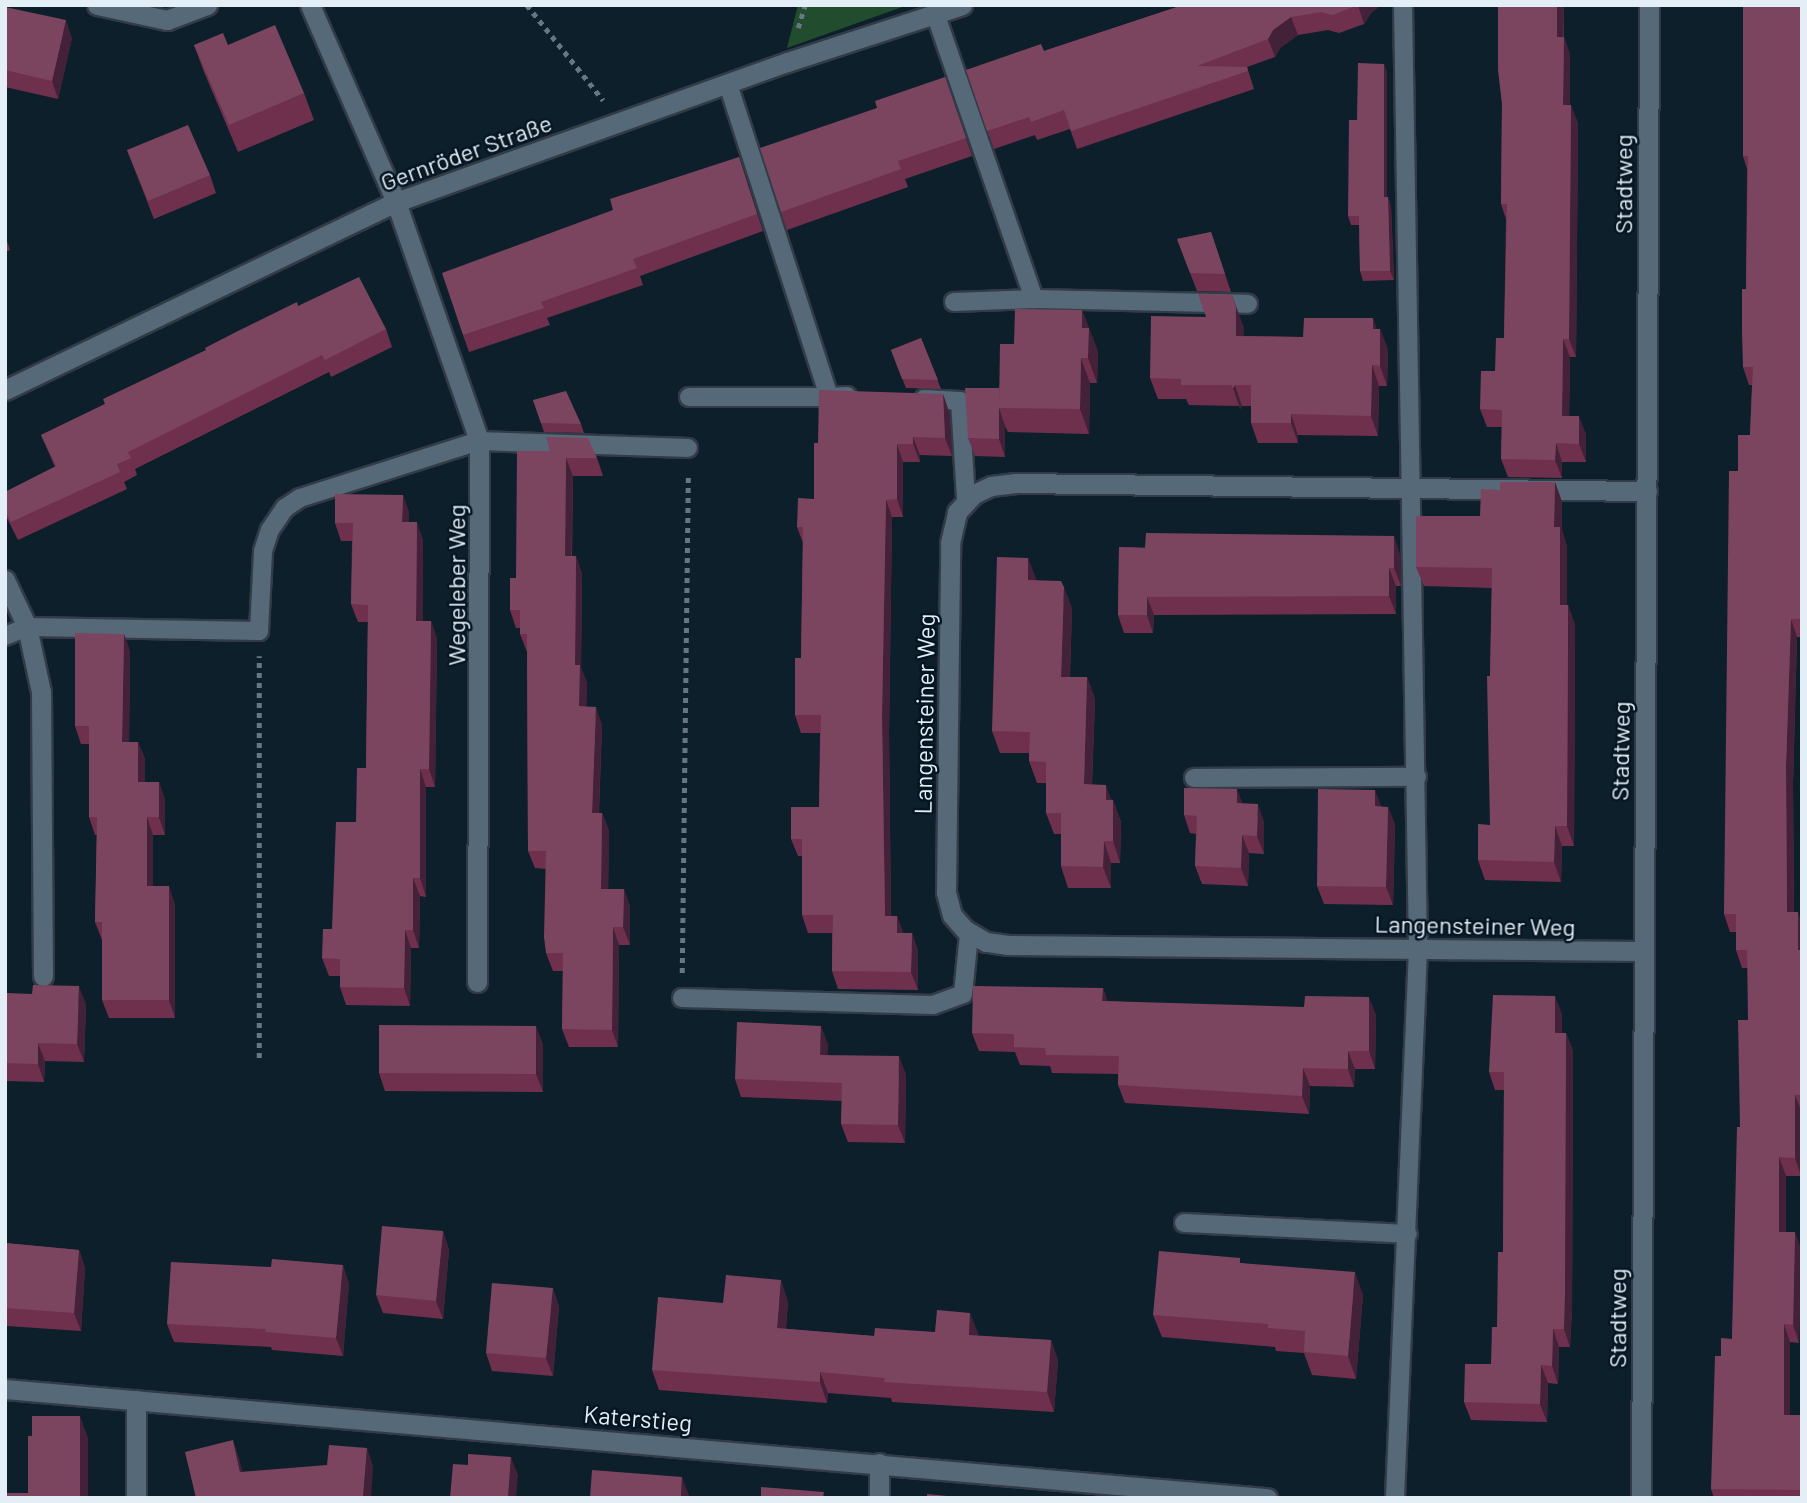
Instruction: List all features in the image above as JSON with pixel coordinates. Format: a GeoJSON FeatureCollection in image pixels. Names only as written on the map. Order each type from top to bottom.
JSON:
{"type":"FeatureCollection","features":[{"type":"Feature","properties":{"kind":"street"},"geometry":{"type":"LineString","coordinates":[[97,5],[167,20],[206,5]]}},
{"type":"Feature","properties":{"kind":"street","name":"Wegeleber Weg"},"geometry":{"type":"LineString","coordinates":[[310,5],[396,202],[479,441],[477,982]]}},
{"type":"Feature","properties":{"kind":"street","name":"Gernröder Straße"},"geometry":{"type":"LineString","coordinates":[[5,390],[396,202],[727,84],[962,5]]}},
{"type":"Feature","properties":{"kind":"street","name":"Stadtweg"},"geometry":{"type":"LineString","coordinates":[[1641,1498],[1649,5]]}},
{"type":"Feature","properties":{"kind":"street"},"geometry":{"type":"LineString","coordinates":[[967,500],[990,486],[1003,483],[1647,491]]}},
{"type":"Feature","properties":{"kind":"street","name":"Langensteiner Weg"},"geometry":{"type":"LineString","coordinates":[[967,500],[953,522],[950,543],[946,892],[956,921],[970,934],[986,942],[1008,945],[1642,951]]}},
{"type":"Feature","properties":{"kind":"street"},"geometry":{"type":"LineString","coordinates":[[5,580],[27,627],[38,670],[43,715],[43,975]]}},
{"type":"Feature","properties":{"kind":"street","name":"Katerstieg"},"geometry":{"type":"LineString","coordinates":[[5,1389],[1267,1498]]}},
{"type":"Feature","properties":{"kind":"street"},"geometry":{"type":"LineString","coordinates":[[136,1400],[136,1498]]}},
{"type":"Feature","properties":{"kind":"street"},"geometry":{"type":"LineString","coordinates":[[879,1463],[879,1498]]}},
{"type":"Feature","properties":{"kind":"lane"},"geometry":{"type":"LineString","coordinates":[[1395,1498],[1418,949],[1403,5]]}},
{"type":"Feature","properties":{"kind":"lane"},"geometry":{"type":"LineString","coordinates":[[935,13],[1034,299]]}},
{"type":"Feature","properties":{"kind":"lane"},"geometry":{"type":"LineString","coordinates":[[727,84],[829,397]]}},
{"type":"Feature","properties":{"kind":"lane"},"geometry":{"type":"LineString","coordinates":[[954,302],[1034,299],[1248,304]]}},
{"type":"Feature","properties":{"kind":"lane"},"geometry":{"type":"LineString","coordinates":[[688,397],[862,397]]}},
{"type":"Feature","properties":{"kind":"lane"},"geometry":{"type":"LineString","coordinates":[[904,399],[960,401],[967,500]]}},
{"type":"Feature","properties":{"kind":"lane"},"geometry":{"type":"LineString","coordinates":[[5,636],[27,627],[260,631],[263,551],[270,530],[285,508],[300,498],[479,441],[688,448]]}},
{"type":"Feature","properties":{"kind":"lane"},"geometry":{"type":"LineString","coordinates":[[1194,778],[1417,777]]}},
{"type":"Feature","properties":{"kind":"lane"},"geometry":{"type":"LineString","coordinates":[[682,998],[933,1005],[963,994],[970,934]]}},
{"type":"Feature","properties":{"kind":"lane"},"geometry":{"type":"LineString","coordinates":[[1184,1223],[1408,1234]]}},
{"type":"Feature","properties":{"kind":"path"},"geometry":{"type":"LineString","coordinates":[[527,5],[605,102],[612,125]]}},
{"type":"Feature","properties":{"kind":"path"},"geometry":{"type":"LineString","coordinates":[[682,998],[688,448]]}},
{"type":"Feature","properties":{"kind":"path"},"geometry":{"type":"LineString","coordinates":[[259,1058],[260,631]]}},
{"type":"Feature","properties":{"kind":"green space"},"geometry":{"type":"Polygon","coordinates":[[[798,5],[908,5],[787,48],[798,5]]]}},
{"type":"Feature","properties":{"kind":"building"},"geometry":{"type":"Polygon","coordinates":[[[1183,5],[1358,5],[1332,15],[1321,12],[1291,17],[1273,30],[1268,39],[1197,66],[1247,67],[1248,71],[1071,131],[1064,110],[1031,122],[1029,117],[987,131],[966,70],[1041,44],[1044,51],[1183,5]]]}},
{"type":"Feature","properties":{"kind":"building"},"geometry":{"type":"Polygon","coordinates":[[[1498,5],[1557,5],[1557,37],[1564,37],[1563,105],[1571,105],[1569,339],[1563,339],[1562,416],[1579,416],[1579,444],[1556,443],[1555,460],[1501,459],[1502,410],[1480,409],[1481,371],[1495,371],[1496,338],[1504,338],[1507,204],[1501,204],[1502,104],[1498,70],[1498,5]]]}},
{"type":"Feature","properties":{"kind":"building"},"geometry":{"type":"Polygon","coordinates":[[[1743,5],[1802,5],[1802,619],[1791,619],[1786,766],[1787,912],[1798,912],[1798,950],[1802,950],[1802,1005],[1800,1095],[1795,1095],[1795,1158],[1779,1157],[1779,1232],[1795,1232],[1793,1325],[1784,1324],[1784,1415],[1801,1415],[1802,1490],[1711,1489],[1715,1356],[1721,1356],[1721,1338],[1732,1339],[1737,1127],[1740,1127],[1738,1020],[1748,1020],[1747,950],[1736,950],[1736,914],[1724,914],[1729,471],[1738,471],[1738,435],[1750,435],[1753,367],[1743,367],[1742,333],[1742,289],[1746,289],[1748,156],[1743,156],[1743,5]]]}},
{"type":"Feature","properties":{"kind":"building"},"geometry":{"type":"Polygon","coordinates":[[[5,7],[66,20],[52,81],[5,70],[5,7]]]}},
{"type":"Feature","properties":{"kind":"building"},"geometry":{"type":"Polygon","coordinates":[[[275,25],[304,93],[229,125],[194,45],[223,33],[228,45],[275,25]]]}},
{"type":"Feature","properties":{"kind":"building"},"geometry":{"type":"Polygon","coordinates":[[[1358,63],[1384,64],[1384,197],[1388,197],[1390,271],[1360,271],[1359,216],[1348,216],[1349,120],[1357,120],[1358,63]]]}},
{"type":"Feature","properties":{"kind":"building"},"geometry":{"type":"Polygon","coordinates":[[[945,77],[966,138],[898,161],[901,169],[781,212],[760,148],[877,108],[875,101],[945,77]]]}},
{"type":"Feature","properties":{"kind":"building"},"geometry":{"type":"Polygon","coordinates":[[[188,125],[210,175],[148,201],[127,150],[188,125]]]}},
{"type":"Feature","properties":{"kind":"building"},"geometry":{"type":"Polygon","coordinates":[[[739,157],[757,214],[633,259],[637,268],[541,302],[544,308],[463,335],[442,273],[613,210],[610,199],[739,157]]]}},
{"type":"Feature","properties":{"kind":"building"},"geometry":{"type":"Polygon","coordinates":[[[1211,232],[1225,274],[1190,273],[1177,239],[1211,232]]]}},
{"type":"Feature","properties":{"kind":"building"},"geometry":{"type":"Polygon","coordinates":[[[359,277],[386,329],[325,360],[322,355],[128,452],[131,458],[117,464],[120,472],[11,522],[5,510],[5,492],[56,466],[41,435],[105,404],[103,399],[206,350],[205,348],[236,332],[297,302],[298,306],[359,277]]]}},
{"type":"Feature","properties":{"kind":"building"},"geometry":{"type":"Polygon","coordinates":[[[1198,294],[1232,295],[1236,307],[1236,336],[1303,337],[1304,318],[1373,318],[1373,329],[1380,329],[1380,366],[1372,365],[1371,416],[1291,414],[1291,423],[1251,423],[1251,385],[1235,385],[1233,388],[1231,385],[1181,385],[1181,379],[1150,378],[1151,316],[1206,317],[1198,294]]]}},
{"type":"Feature","properties":{"kind":"building"},"geometry":{"type":"Polygon","coordinates":[[[1015,309],[1082,310],[1082,328],[1089,328],[1088,358],[1081,358],[1080,409],[999,408],[1000,344],[1014,344],[1015,309]]]}},
{"type":"Feature","properties":{"kind":"building"},"geometry":{"type":"Polygon","coordinates":[[[921,338],[938,380],[902,379],[891,350],[921,338]]]}},
{"type":"Feature","properties":{"kind":"building"},"geometry":{"type":"Polygon","coordinates":[[[965,388],[999,388],[999,439],[968,438],[965,388]]]}},
{"type":"Feature","properties":{"kind":"building"},"geometry":{"type":"Polygon","coordinates":[[[819,390],[943,394],[945,438],[913,437],[913,444],[897,444],[897,499],[886,500],[882,715],[885,916],[897,916],[897,933],[912,933],[911,972],[832,971],[833,915],[802,915],[802,839],[791,839],[791,807],[819,807],[821,715],[795,715],[795,658],[801,658],[803,527],[797,527],[798,498],[814,499],[814,443],[818,443],[819,390]]]}},
{"type":"Feature","properties":{"kind":"building"},"geometry":{"type":"Polygon","coordinates":[[[566,391],[581,424],[541,423],[533,400],[566,391]]]}},
{"type":"Feature","properties":{"kind":"building"},"geometry":{"type":"Polygon","coordinates":[[[546,437],[588,438],[597,458],[566,458],[565,556],[576,556],[575,665],[580,665],[579,706],[596,707],[592,813],[602,813],[601,889],[624,889],[623,927],[613,927],[612,1030],[562,1029],[563,953],[546,953],[544,937],[546,851],[528,851],[527,634],[520,634],[520,610],[510,610],[510,578],[516,578],[517,451],[550,451],[546,437]]]}},
{"type":"Feature","properties":{"kind":"building"},"geometry":{"type":"Polygon","coordinates":[[[1500,482],[1555,482],[1554,527],[1560,527],[1560,605],[1568,605],[1568,644],[1567,826],[1555,826],[1554,862],[1478,860],[1478,824],[1490,825],[1487,676],[1490,676],[1492,568],[1416,567],[1416,516],[1480,516],[1481,489],[1500,490],[1500,482]]]}},
{"type":"Feature","properties":{"kind":"building"},"geometry":{"type":"Polygon","coordinates":[[[335,494],[403,495],[402,522],[417,522],[416,621],[431,621],[429,769],[420,769],[420,878],[413,878],[413,930],[405,930],[404,988],[340,987],[340,959],[322,958],[323,929],[332,929],[336,822],[356,822],[357,768],[366,768],[368,605],[351,604],[353,523],[335,523],[335,494]]]}},
{"type":"Feature","properties":{"kind":"building"},"geometry":{"type":"Polygon","coordinates":[[[1146,533],[1394,536],[1394,568],[1389,568],[1389,596],[1147,597],[1147,615],[1118,615],[1119,547],[1145,548],[1146,533]]]}},
{"type":"Feature","properties":{"kind":"building"},"geometry":{"type":"Polygon","coordinates":[[[997,557],[1028,558],[1028,580],[1061,581],[1064,587],[1061,677],[1087,677],[1084,784],[1106,785],[1106,800],[1113,800],[1113,841],[1104,841],[1103,867],[1061,866],[1061,813],[1046,813],[1046,762],[1029,761],[1030,732],[992,731],[997,557]]]}},
{"type":"Feature","properties":{"kind":"building"},"geometry":{"type":"Polygon","coordinates":[[[75,633],[124,634],[122,742],[138,742],[138,782],[159,782],[159,817],[147,817],[147,886],[169,886],[169,1000],[102,1000],[102,922],[95,922],[97,817],[89,817],[89,726],[75,726],[75,633]]]}},
{"type":"Feature","properties":{"kind":"building"},"geometry":{"type":"Polygon","coordinates":[[[1184,788],[1237,789],[1237,803],[1258,804],[1257,836],[1242,835],[1241,868],[1195,866],[1197,816],[1184,815],[1184,788]]]}},
{"type":"Feature","properties":{"kind":"building"},"geometry":{"type":"Polygon","coordinates":[[[1318,789],[1375,790],[1375,806],[1388,807],[1386,887],[1317,886],[1318,789]]]}},
{"type":"Feature","properties":{"kind":"building"},"geometry":{"type":"Polygon","coordinates":[[[33,985],[79,986],[77,1044],[38,1043],[38,1064],[5,1063],[5,993],[32,994],[33,985]]]}},
{"type":"Feature","properties":{"kind":"building"},"geometry":{"type":"Polygon","coordinates":[[[973,986],[1103,988],[1102,1001],[1304,1007],[1305,996],[1369,997],[1369,1051],[1348,1051],[1348,1069],[1303,1068],[1302,1096],[1118,1085],[1119,1056],[1046,1055],[1045,1048],[1014,1047],[1014,1034],[972,1033],[973,986]]]}},
{"type":"Feature","properties":{"kind":"building"},"geometry":{"type":"Polygon","coordinates":[[[1493,995],[1555,996],[1555,1033],[1566,1033],[1564,1329],[1553,1329],[1552,1366],[1541,1365],[1540,1404],[1464,1402],[1465,1364],[1491,1364],[1492,1327],[1497,1327],[1498,1252],[1503,1252],[1504,1072],[1489,1072],[1493,995]]]}},
{"type":"Feature","properties":{"kind":"building"},"geometry":{"type":"Polygon","coordinates":[[[737,1022],[821,1026],[820,1055],[899,1056],[898,1125],[841,1124],[842,1083],[735,1079],[737,1022]]]}},
{"type":"Feature","properties":{"kind":"building"},"geometry":{"type":"Polygon","coordinates":[[[379,1025],[536,1026],[536,1074],[379,1073],[379,1025]]]}},
{"type":"Feature","properties":{"kind":"building"},"geometry":{"type":"Polygon","coordinates":[[[382,1226],[443,1231],[436,1301],[376,1295],[382,1226]]]}},
{"type":"Feature","properties":{"kind":"building"},"geometry":{"type":"Polygon","coordinates":[[[5,1243],[79,1250],[74,1313],[5,1308],[5,1243]]]}},
{"type":"Feature","properties":{"kind":"building"},"geometry":{"type":"Polygon","coordinates":[[[1159,1251],[1240,1258],[1240,1263],[1355,1272],[1348,1356],[1304,1352],[1305,1331],[1268,1328],[1268,1324],[1153,1315],[1159,1251]]]}},
{"type":"Feature","properties":{"kind":"building"},"geometry":{"type":"Polygon","coordinates":[[[272,1259],[343,1265],[336,1338],[265,1332],[266,1329],[167,1324],[171,1262],[271,1267],[272,1259]]]}},
{"type":"Feature","properties":{"kind":"building"},"geometry":{"type":"Polygon","coordinates":[[[726,1275],[781,1280],[777,1328],[874,1336],[875,1328],[935,1332],[937,1310],[970,1313],[969,1335],[1051,1340],[1047,1392],[884,1382],[885,1378],[820,1372],[820,1382],[652,1370],[658,1297],[723,1303],[726,1275]]]}},
{"type":"Feature","properties":{"kind":"building"},"geometry":{"type":"Polygon","coordinates":[[[492,1283],[553,1288],[546,1358],[486,1353],[492,1283]]]}},
{"type":"Feature","properties":{"kind":"building"},"geometry":{"type":"Polygon","coordinates":[[[32,1416],[80,1416],[80,1498],[5,1498],[5,1493],[28,1493],[28,1436],[32,1436],[32,1416]]]}},
{"type":"Feature","properties":{"kind":"building"},"geometry":{"type":"Polygon","coordinates":[[[233,1440],[240,1472],[327,1465],[329,1445],[367,1448],[363,1498],[196,1498],[185,1452],[233,1440]]]}},
{"type":"Feature","properties":{"kind":"building"},"geometry":{"type":"Polygon","coordinates":[[[468,1454],[511,1457],[508,1498],[450,1498],[453,1464],[468,1465],[468,1454]]]}},
{"type":"Feature","properties":{"kind":"building"},"geometry":{"type":"Polygon","coordinates":[[[592,1470],[682,1477],[681,1498],[590,1498],[592,1470]]]}},
{"type":"Feature","properties":{"kind":"building"},"geometry":{"type":"Polygon","coordinates":[[[761,1487],[824,1492],[823,1498],[761,1498],[761,1487]]]}},
{"type":"Feature","properties":{"kind":"building"},"geometry":{"type":"Polygon","coordinates":[[[927,1494],[957,1497],[957,1498],[927,1498],[927,1494]]]}}]}
